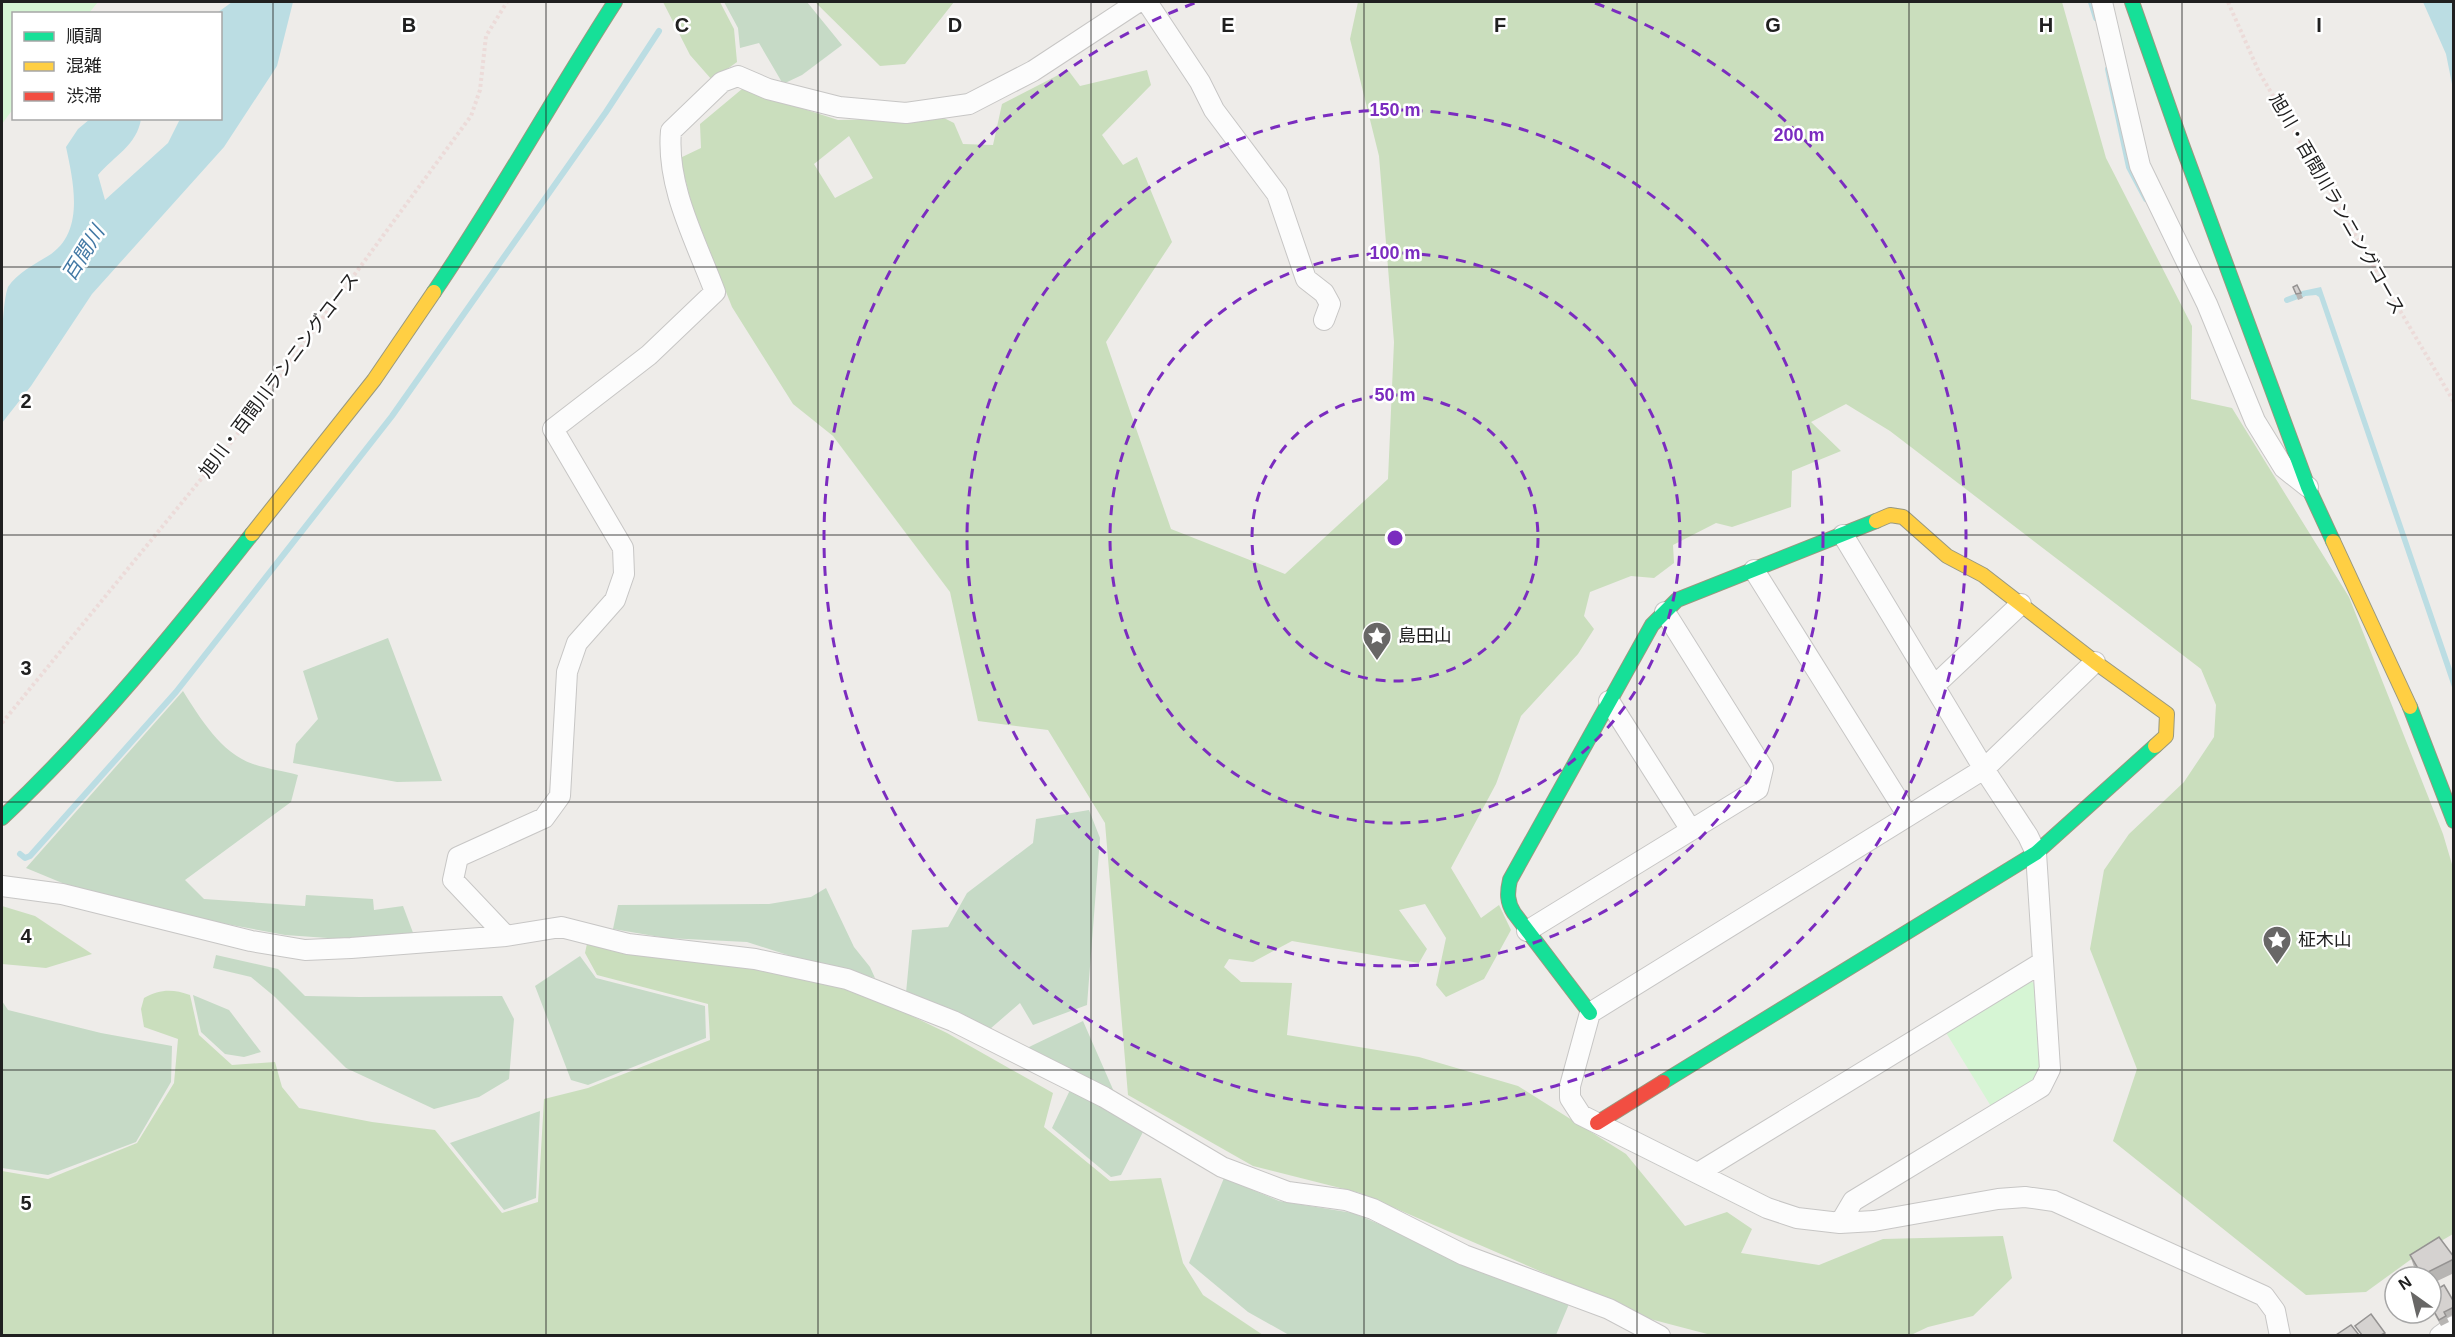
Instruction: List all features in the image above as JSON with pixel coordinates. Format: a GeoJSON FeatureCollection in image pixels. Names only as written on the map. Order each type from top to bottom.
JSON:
{"type":"FeatureCollection","features":[{"type":"Feature","properties":{"kind":"street"},"geometry":{"type":"LineString","coordinates":[[2,818],[95,723],[198,603],[374,380],[476,230],[565,79],[615,2]]}},
{"type":"Feature","properties":{"kind":"street"},"geometry":{"type":"LineString","coordinates":[[506,936],[453,880],[458,857],[544,818],[560,796],[567,672],[577,643],[615,600],[624,574],[623,548],[553,429],[649,355],[716,292],[675,184],[669,150],[671,131],[722,82],[738,76],[768,89],[839,107],[906,113],[969,104],[1034,71],[1138,2]]}},
{"type":"Feature","properties":{"kind":"street"},"geometry":{"type":"LineString","coordinates":[[1147,2],[1200,82],[1214,110],[1277,194],[1306,279],[1324,293],[1330,304],[1324,320]]}},
{"type":"Feature","properties":{"kind":"street"},"geometry":{"type":"LineString","coordinates":[[2102,2],[2140,166],[2202,293],[2255,421],[2284,468],[2308,487]]}},
{"type":"Feature","properties":{"kind":"street"},"geometry":{"type":"LineString","coordinates":[[2132,2],[2308,487],[2391,663],[2454,821]]}},
{"type":"Feature","properties":{"kind":"street"},"geometry":{"type":"LineString","coordinates":[[1590,1013],[1508,904],[1506,891],[1652,625],[1677,600],[1890,515],[1903,517],[1947,556],[1983,575],[2095,662],[2167,714],[2166,736],[2036,853],[1597,1123]]}},
{"type":"Feature","properties":{"kind":"street"},"geometry":{"type":"LineString","coordinates":[[1840,1223],[1853,1201],[2040,1087],[2050,1069],[2036,853],[2028,836],[1984,769],[1843,535]]}},
{"type":"Feature","properties":{"kind":"street"},"geometry":{"type":"LineString","coordinates":[[1754,570],[1908,816]]}},
{"type":"Feature","properties":{"kind":"street"},"geometry":{"type":"LineString","coordinates":[[1934,686],[2021,604]]}},
{"type":"Feature","properties":{"kind":"street"},"geometry":{"type":"LineString","coordinates":[[1527,931],[1758,789],[1763,768],[1665,612]]}},
{"type":"Feature","properties":{"kind":"street"},"geometry":{"type":"LineString","coordinates":[[2095,662],[1984,769],[1590,1013],[1570,1086],[1570,1098],[1581,1115],[1767,1208],[1797,1218],[1840,1223],[1874,1221],[1998,1199],[2025,1197],[2054,1201],[2264,1296],[2275,1311],[2280,1335]]}},
{"type":"Feature","properties":{"kind":"street"},"geometry":{"type":"LineString","coordinates":[[1609,701],[1691,830]]}},
{"type":"Feature","properties":{"kind":"street"},"geometry":{"type":"LineString","coordinates":[[2,886],[62,894],[251,941],[305,950],[506,936],[561,927],[628,944],[755,959],[847,979],[953,1021],[1104,1097],[1222,1167],[1287,1192],[1346,1200],[1373,1209],[1464,1255],[1610,1309],[1660,1335]]}},
{"type":"Feature","properties":{"kind":"street"},"geometry":{"type":"LineString","coordinates":[[1698,1173],[2043,962]]}},
{"type":"Feature","properties":{"kind":"street"},"geometry":{"type":"LineString","coordinates":[[2440,1335],[2454,1326]]}},
{"type":"Feature","properties":{"kind":"path","name":"旭川・百間川ランニングコース"},"geometry":{"type":"LineString","coordinates":[[2,723],[233,440],[471,116],[480,90],[486,36],[507,2]]}},
{"type":"Feature","properties":{"kind":"path","name":"旭川・百間川ランニングコース"},"geometry":{"type":"LineString","coordinates":[[2228,2],[2259,72],[2454,402]]}},
{"type":"Feature","properties":{"kind":"green space"},"geometry":{"type":"Polygon","coordinates":[[[2,2],[98,2],[90,12],[12,12],[12,110],[2,124],[2,2]]]}},
{"type":"Feature","properties":{"kind":"green space"},"geometry":{"type":"Polygon","coordinates":[[[663,2],[720,2],[734,29],[737,62],[712,80],[690,55],[663,2]]]}},
{"type":"Feature","properties":{"kind":"green space"},"geometry":{"type":"Polygon","coordinates":[[[724,2],[807,2],[842,45],[802,75],[783,84],[759,43],[740,48],[738,28],[724,2]]]}},
{"type":"Feature","properties":{"kind":"green space"},"geometry":{"type":"Polygon","coordinates":[[[815,2],[954,2],[905,64],[880,66],[815,2]]]}},
{"type":"Feature","properties":{"kind":"green space"},"geometry":{"type":"Polygon","coordinates":[[[1358,2],[2062,2],[2106,158],[2192,326],[2191,399],[2232,408],[2349,597],[2443,834],[2454,871],[2453,1234],[2403,1265],[2383,1265],[2383,1280],[2366,1292],[2306,1295],[2113,1141],[2137,1069],[2090,949],[2104,870],[2129,834],[2184,782],[2214,737],[2216,705],[2201,669],[1890,431],[1846,404],[1811,422],[1841,451],[1792,471],[1791,507],[1732,527],[1716,523],[1673,545],[1674,563],[1654,578],[1631,576],[1590,592],[1584,616],[1594,629],[1578,654],[1521,716],[1496,784],[1451,868],[1481,918],[1499,905],[1511,930],[1484,979],[1446,997],[1436,985],[1446,938],[1425,904],[1399,910],[1427,949],[1419,963],[1292,941],[1253,962],[1229,959],[1224,967],[1241,982],[1292,983],[1287,1035],[1419,1057],[1518,1086],[1626,1154],[1685,1226],[1727,1212],[1752,1229],[1741,1253],[1819,1265],[1883,1239],[2003,1236],[2012,1278],[1973,1316],[1928,1327],[1911,1335],[1711,1335],[1650,1319],[1360,1193],[1253,1166],[1128,1095],[1105,823],[1048,730],[978,721],[950,592],[833,436],[793,404],[732,307],[692,206],[680,158],[701,148],[700,124],[742,89],[838,120],[944,118],[954,123],[963,144],[993,145],[1002,104],[1068,70],[1080,86],[1147,70],[1151,85],[1102,135],[1123,165],[1137,157],[1172,242],[1106,342],[1171,529],[1285,574],[1388,479],[1394,342],[1379,156],[1350,39],[1358,2]],[[849,136],[814,164],[835,198],[873,178],[849,136]]]}},
{"type":"Feature","properties":{"kind":"green space"},"geometry":{"type":"Polygon","coordinates":[[[388,638],[442,781],[397,782],[293,763],[296,744],[318,719],[303,671],[388,638]]]}},
{"type":"Feature","properties":{"kind":"green space"},"geometry":{"type":"Polygon","coordinates":[[[183,691],[212,734],[231,752],[253,764],[298,775],[291,802],[185,880],[204,899],[305,906],[306,895],[373,899],[374,910],[403,906],[415,938],[356,940],[285,935],[199,919],[67,885],[26,868],[183,691]]]}},
{"type":"Feature","properties":{"kind":"green space"},"geometry":{"type":"Polygon","coordinates":[[[1089,810],[1100,838],[1087,1005],[1033,1025],[1020,1003],[990,1029],[906,993],[912,930],[948,927],[967,893],[1033,843],[1036,819],[1089,810]]]}},
{"type":"Feature","properties":{"kind":"green space"},"geometry":{"type":"Polygon","coordinates":[[[826,888],[854,947],[870,967],[875,978],[747,942],[666,938],[613,929],[618,905],[769,904],[811,897],[826,888]]]}},
{"type":"Feature","properties":{"kind":"green space"},"geometry":{"type":"Polygon","coordinates":[[[2,906],[35,916],[92,954],[46,968],[2,964],[2,906]]]}},
{"type":"Feature","properties":{"kind":"green space"},"geometry":{"type":"Polygon","coordinates":[[[588,939],[734,961],[844,983],[947,1033],[1053,1093],[1044,1127],[1110,1181],[1161,1178],[1183,1263],[1203,1295],[1263,1335],[2,1335],[2,1171],[48,1179],[137,1143],[174,1083],[178,1039],[144,1027],[141,1009],[144,998],[167,991],[190,995],[199,1035],[232,1065],[275,1062],[282,1087],[299,1108],[372,1122],[435,1130],[502,1213],[538,1202],[544,1099],[588,1088],[710,1040],[708,1004],[597,975],[585,953],[588,939]]]}},
{"type":"Feature","properties":{"kind":"green space"},"geometry":{"type":"Polygon","coordinates":[[[216,955],[278,969],[305,996],[502,996],[514,1019],[509,1079],[479,1097],[434,1109],[346,1068],[275,997],[251,977],[213,968],[216,955]]]}},
{"type":"Feature","properties":{"kind":"green space"},"geometry":{"type":"Polygon","coordinates":[[[580,956],[596,978],[705,1006],[706,1038],[588,1085],[571,1080],[535,986],[580,956]]]}},
{"type":"Feature","properties":{"kind":"green space"},"geometry":{"type":"Polygon","coordinates":[[[2029,980],[2037,985],[2042,1068],[2035,1081],[1992,1108],[1945,1031],[2029,980]]]}},
{"type":"Feature","properties":{"kind":"green space"},"geometry":{"type":"Polygon","coordinates":[[[193,995],[229,1010],[261,1052],[244,1057],[225,1054],[201,1032],[193,995]]]}},
{"type":"Feature","properties":{"kind":"green space"},"geometry":{"type":"Polygon","coordinates":[[[2,1001],[8,1010],[101,1033],[172,1046],[171,1082],[136,1142],[48,1175],[2,1168],[2,1001]]]}},
{"type":"Feature","properties":{"kind":"green space"},"geometry":{"type":"Polygon","coordinates":[[[1083,1021],[1115,1094],[1027,1051],[1029,1047],[1083,1021]]]}},
{"type":"Feature","properties":{"kind":"green space"},"geometry":{"type":"Polygon","coordinates":[[[1070,1090],[1145,1128],[1121,1175],[1111,1177],[1052,1128],[1070,1090]]]}},
{"type":"Feature","properties":{"kind":"green space"},"geometry":{"type":"Polygon","coordinates":[[[540,1111],[536,1198],[504,1210],[450,1143],[540,1111]]]}},
{"type":"Feature","properties":{"kind":"green space"},"geometry":{"type":"Polygon","coordinates":[[[1224,1178],[1279,1201],[1353,1213],[1569,1304],[1556,1335],[1289,1335],[1248,1312],[1189,1263],[1224,1178]]]}},
{"type":"Feature","properties":{"kind":"water","name":"百間川"},"geometry":{"type":"Polygon","coordinates":[[[232,2],[293,2],[277,66],[224,147],[92,294],[31,386],[2,423],[5,298],[8,287],[16,277],[48,256],[60,246],[68,234],[74,207],[74,192],[66,147],[78,129],[89,120],[141,120],[130,143],[98,175],[105,200],[168,143],[180,120],[222,120],[222,12],[218,12],[232,2]]]}},
{"type":"Feature","properties":{"kind":"water"},"geometry":{"type":"Polygon","coordinates":[[[2423,2],[2453,2],[2453,89],[2446,54],[2423,2]]]}},
{"type":"Feature","properties":{"kind":"water"},"geometry":{"type":"Polygon","coordinates":[[[2321,287],[2453,672],[2453,690],[2319,297],[2305,296],[2302,291],[2321,287]]]}},
{"type":"Feature","properties":{"kind":"building"},"geometry":{"type":"Polygon","coordinates":[[[2297,285],[2301,293],[2296,294],[2293,287],[2297,285]]]}},
{"type":"Feature","properties":{"kind":"building"},"geometry":{"type":"Polygon","coordinates":[[[2439,1237],[2454,1259],[2442,1265],[2416,1265],[2410,1255],[2439,1237]]]}},
{"type":"Feature","properties":{"kind":"building"},"geometry":{"type":"Polygon","coordinates":[[[2443,1286],[2454,1302],[2454,1307],[2444,1312],[2446,1316],[2443,1318],[2443,1286]]]}},
{"type":"Feature","properties":{"kind":"building"},"geometry":{"type":"Polygon","coordinates":[[[2371,1314],[2385,1333],[2362,1335],[2355,1326],[2371,1314]]]}},
{"type":"Feature","properties":{"kind":"building"},"geometry":{"type":"Polygon","coordinates":[[[2351,1325],[2359,1335],[2336,1335],[2351,1325]]]}},
{"type":"Feature","properties":{"kind":"waterway"},"geometry":{"type":"LineString","coordinates":[[2091,2],[2096,18]]}},
{"type":"Feature","properties":{"kind":"waterway"},"geometry":{"type":"LineString","coordinates":[[20,854],[25,858],[30,856],[176,692],[392,416],[606,112],[659,31]]}},
{"type":"Feature","properties":{"kind":"waterway"},"geometry":{"type":"LineString","coordinates":[[2108,69],[2129,167],[2146,199]]}},
{"type":"Feature","properties":{"kind":"waterway"},"geometry":{"type":"LineString","coordinates":[[2287,300],[2303,294]]}},
{"type":"Feature","properties":{"kind":"traffic: fast"},"geometry":{"type":"LineString","coordinates":[[434,292],[481,221],[615,2]]}},
{"type":"Feature","properties":{"kind":"traffic: fast"},"geometry":{"type":"LineString","coordinates":[[2132,2],[2308,487],[2333,541]]}},
{"type":"Feature","properties":{"kind":"traffic: fast"},"geometry":{"type":"LineString","coordinates":[[1590,1013],[1514,913],[1509,901],[1509,885],[1652,625],[1677,600],[1876,521]]}},
{"type":"Feature","properties":{"kind":"traffic: fast"},"geometry":{"type":"LineString","coordinates":[[2,818],[101,716],[193,608],[252,534]]}},
{"type":"Feature","properties":{"kind":"traffic: fast"},"geometry":{"type":"LineString","coordinates":[[2410,707],[2454,821]]}},
{"type":"Feature","properties":{"kind":"traffic: fast"},"geometry":{"type":"LineString","coordinates":[[1663,1082],[2036,853],[2155,746]]}},
{"type":"Feature","properties":{"kind":"traffic: slow"},"geometry":{"type":"LineString","coordinates":[[252,534],[374,380],[434,292]]}},
{"type":"Feature","properties":{"kind":"traffic: slow"},"geometry":{"type":"LineString","coordinates":[[1876,521],[1890,515],[1903,517],[1947,556],[1983,575],[2095,662],[2167,714],[2166,736],[2155,746]]}},
{"type":"Feature","properties":{"kind":"traffic: slow"},"geometry":{"type":"LineString","coordinates":[[2333,541],[2410,707]]}},
{"type":"Feature","properties":{"kind":"traffic: jam"},"geometry":{"type":"LineString","coordinates":[[1597,1123],[1663,1082]]}},
{"type":"Feature","properties":{"kind":"place","name":"島田山"},"geometry":{"type":"Point","coordinates":[1377,662]}},
{"type":"Feature","properties":{"kind":"place","name":"柾木山"},"geometry":{"type":"Point","coordinates":[2277,966]}}]}
